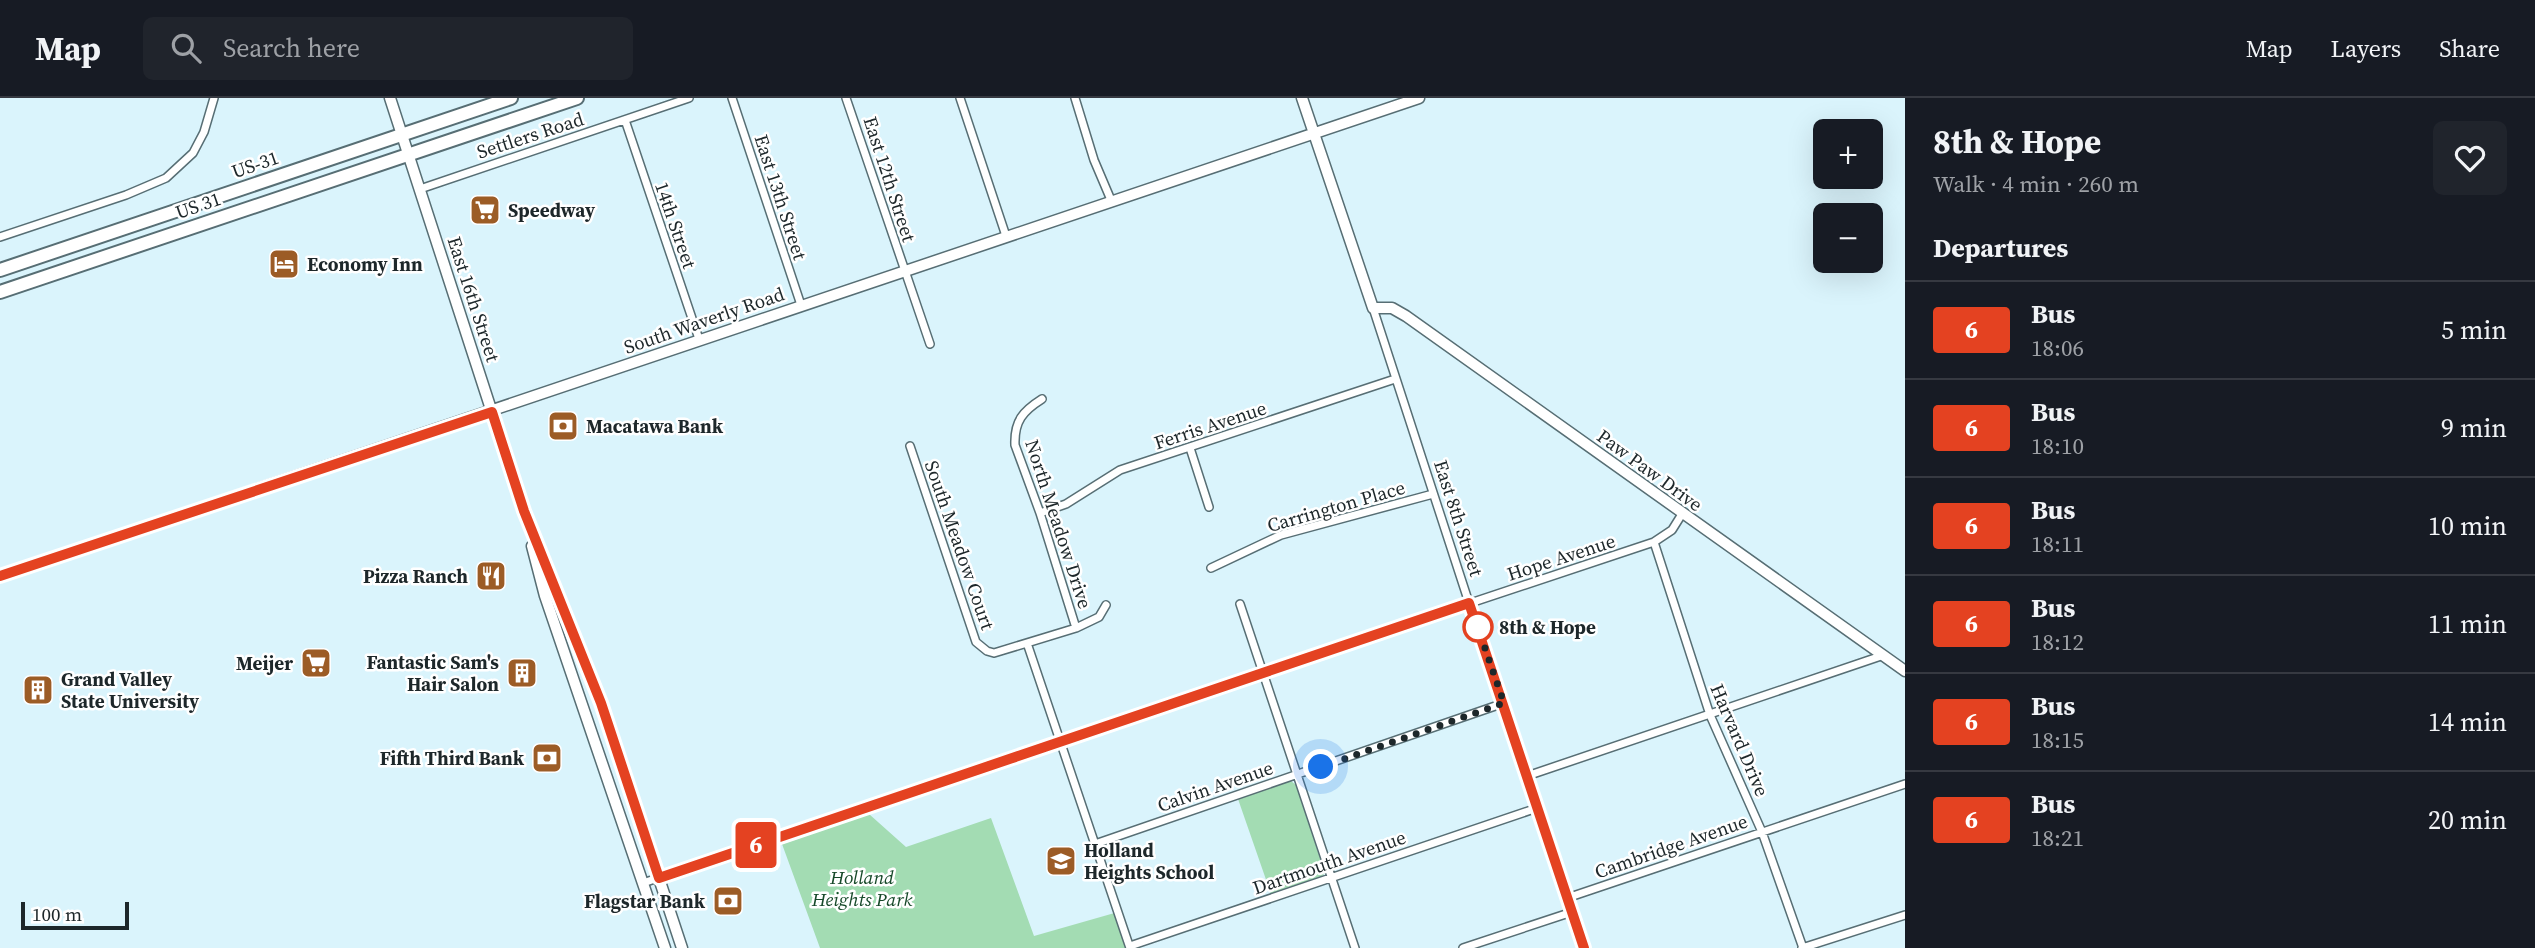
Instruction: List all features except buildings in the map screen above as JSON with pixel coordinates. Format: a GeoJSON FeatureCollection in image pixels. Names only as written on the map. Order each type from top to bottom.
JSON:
{"type":"FeatureCollection","features":[{"type":"Feature","properties":{"kind":"highway","name":"US 31"},"geometry":{"type":"LineString","coordinates":[[402,135],[511,98]]}},
{"type":"Feature","properties":{"kind":"highway","name":"US 31"},"geometry":{"type":"LineString","coordinates":[[0,292],[577,98]]}},
{"type":"Feature","properties":{"kind":"highway","name":"US-31"},"geometry":{"type":"LineString","coordinates":[[0,270],[402,135]]}},
{"type":"Feature","properties":{"kind":"highway"},"geometry":{"type":"LineString","coordinates":[[191,228],[188,218],[197,204]]}},
{"type":"Feature","properties":{"kind":"main road","name":"East 16th Street"},"geometry":{"type":"LineString","coordinates":[[390,98],[524,511],[601,703],[682,948]]}},
{"type":"Feature","properties":{"kind":"main road","name":"East 8th Street"},"geometry":{"type":"LineString","coordinates":[[1302,98],[1373,308]]}},
{"type":"Feature","properties":{"kind":"main road","name":"South Waverly Road"},"geometry":{"type":"LineString","coordinates":[[0,576],[1419,98]]}},
{"type":"Feature","properties":{"kind":"main road","name":"Paw Paw Drive"},"geometry":{"type":"LineString","coordinates":[[1373,308],[1392,308],[1406,316],[1905,671]]}},
{"type":"Feature","properties":{"kind":"main road","name":"East 16th Street"},"geometry":{"type":"LineString","coordinates":[[524,511],[545,596],[665,948]]}},
{"type":"Feature","properties":{"kind":"main road","name":"East 8th Street"},"geometry":{"type":"LineString","coordinates":[[1469,603],[1584,948]]}},
{"type":"Feature","properties":{"kind":"street"},"geometry":{"type":"LineString","coordinates":[[0,237],[126,195],[166,178],[193,153],[204,132],[214,98]]}},
{"type":"Feature","properties":{"kind":"street","name":"Settlers Road"},"geometry":{"type":"LineString","coordinates":[[420,189],[689,98]]}},
{"type":"Feature","properties":{"kind":"street","name":"East 13th Street"},"geometry":{"type":"LineString","coordinates":[[732,98],[801,305]]}},
{"type":"Feature","properties":{"kind":"street","name":"East 12th Street"},"geometry":{"type":"LineString","coordinates":[[846,98],[930,344]]}},
{"type":"Feature","properties":{"kind":"street"},"geometry":{"type":"LineString","coordinates":[[960,98],[1006,236]]}},
{"type":"Feature","properties":{"kind":"street"},"geometry":{"type":"LineString","coordinates":[[1075,98],[1094,160],[1111,200]]}},
{"type":"Feature","properties":{"kind":"street","name":"14th Street"},"geometry":{"type":"LineString","coordinates":[[625,120],[699,339]]}},
{"type":"Feature","properties":{"kind":"street","name":"East 8th Street"},"geometry":{"type":"LineString","coordinates":[[1373,308],[1469,603]]}},
{"type":"Feature","properties":{"kind":"street","name":"Ferris Avenue"},"geometry":{"type":"LineString","coordinates":[[1040,513],[1066,504],[1120,470],[1395,379]]}},
{"type":"Feature","properties":{"kind":"street","name":"North Meadow Drive"},"geometry":{"type":"LineString","coordinates":[[1042,399],[1023,412],[1015,433],[1016,444],[1076,628]]}},
{"type":"Feature","properties":{"kind":"street","name":"South Meadow Court"},"geometry":{"type":"LineString","coordinates":[[910,446],[976,642],[987,651],[994,653],[1076,628],[1099,617],[1106,605]]}},
{"type":"Feature","properties":{"kind":"street"},"geometry":{"type":"LineString","coordinates":[[1190,448],[1209,506]]}},
{"type":"Feature","properties":{"kind":"street","name":"Carrington Place"},"geometry":{"type":"LineString","coordinates":[[1211,568],[1281,535],[1433,494]]}},
{"type":"Feature","properties":{"kind":"street","name":"Hope Avenue"},"geometry":{"type":"LineString","coordinates":[[643,883],[1654,542],[1672,530],[1682,514]]}},
{"type":"Feature","properties":{"kind":"street","name":"Harvard Drive"},"geometry":{"type":"LineString","coordinates":[[1654,542],[1710,715],[1762,832],[1803,948]]}},
{"type":"Feature","properties":{"kind":"street"},"geometry":{"type":"LineString","coordinates":[[1240,604],[1355,948]]}},
{"type":"Feature","properties":{"kind":"street"},"geometry":{"type":"LineString","coordinates":[[1027,643],[1130,947]]}},
{"type":"Feature","properties":{"kind":"street"},"geometry":{"type":"LineString","coordinates":[[1527,776],[1884,655]]}},
{"type":"Feature","properties":{"kind":"street","name":"Calvin Avenue"},"geometry":{"type":"LineString","coordinates":[[1095,844],[1504,703]]}},
{"type":"Feature","properties":{"kind":"street","name":"Cambridge Avenue"},"geometry":{"type":"LineString","coordinates":[[1567,898],[1905,784]]}},
{"type":"Feature","properties":{"kind":"street","name":"Dartmouth Avenue"},"geometry":{"type":"LineString","coordinates":[[1130,947],[1537,808]]}},
{"type":"Feature","properties":{"kind":"street"},"geometry":{"type":"LineString","coordinates":[[1463,948],[1572,912]]}},
{"type":"Feature","properties":{"kind":"street"},"geometry":{"type":"LineString","coordinates":[[1803,948],[1905,915]]}},
{"type":"Feature","properties":{"kind":"green space"},"geometry":{"type":"Polygon","coordinates":[[[1291,781],[1296,785],[1325,873],[1321,877],[1271,894],[1238,799],[1291,781]]]}},
{"type":"Feature","properties":{"kind":"green space","name":"Holland Heights Park"},"geometry":{"type":"Polygon","coordinates":[[[869,814],[906,847],[991,818],[1034,936],[1118,912],[1130,948],[820,948],[782,844],[869,814]]]}},
{"type":"Feature","properties":{"kind":"bus line","name":"6"},"geometry":{"type":"LineString","coordinates":[[0,576],[492,412],[524,511],[601,703],[659,878],[1469,603],[1584,948]]}},
{"type":"Feature","properties":{"kind":"place","name":"Speedway"},"geometry":{"type":"Point","coordinates":[485,210]}},
{"type":"Feature","properties":{"kind":"place","name":"Economy Inn"},"geometry":{"type":"Point","coordinates":[284,264]}},
{"type":"Feature","properties":{"kind":"place","name":"Macatawa Bank"},"geometry":{"type":"Point","coordinates":[563,426]}},
{"type":"Feature","properties":{"kind":"place","name":"Pizza Ranch"},"geometry":{"type":"Point","coordinates":[491,576]}},
{"type":"Feature","properties":{"kind":"place","name":"8th & Hope"},"geometry":{"type":"Point","coordinates":[1478,627]}},
{"type":"Feature","properties":{"kind":"place","name":"Meijer"},"geometry":{"type":"Point","coordinates":[316,663]}},
{"type":"Feature","properties":{"kind":"place","name":"Fantastic Sam's Hair Salon"},"geometry":{"type":"Point","coordinates":[522,673]}},
{"type":"Feature","properties":{"kind":"place","name":"Grand Valley State University"},"geometry":{"type":"Point","coordinates":[38,690]}},
{"type":"Feature","properties":{"kind":"place","name":"Fifth Third Bank"},"geometry":{"type":"Point","coordinates":[547,758]}},
{"type":"Feature","properties":{"kind":"place","name":"Holland Heights School"},"geometry":{"type":"Point","coordinates":[1061,861]}},
{"type":"Feature","properties":{"kind":"place","name":"Flagstar Bank"},"geometry":{"type":"Point","coordinates":[728,901]}},
{"type":"Feature","properties":{"kind":"route"},"geometry":{"type":"LineString","coordinates":[[1321,767],[1504,703],[1477,625],[1478,627]]}}]}
